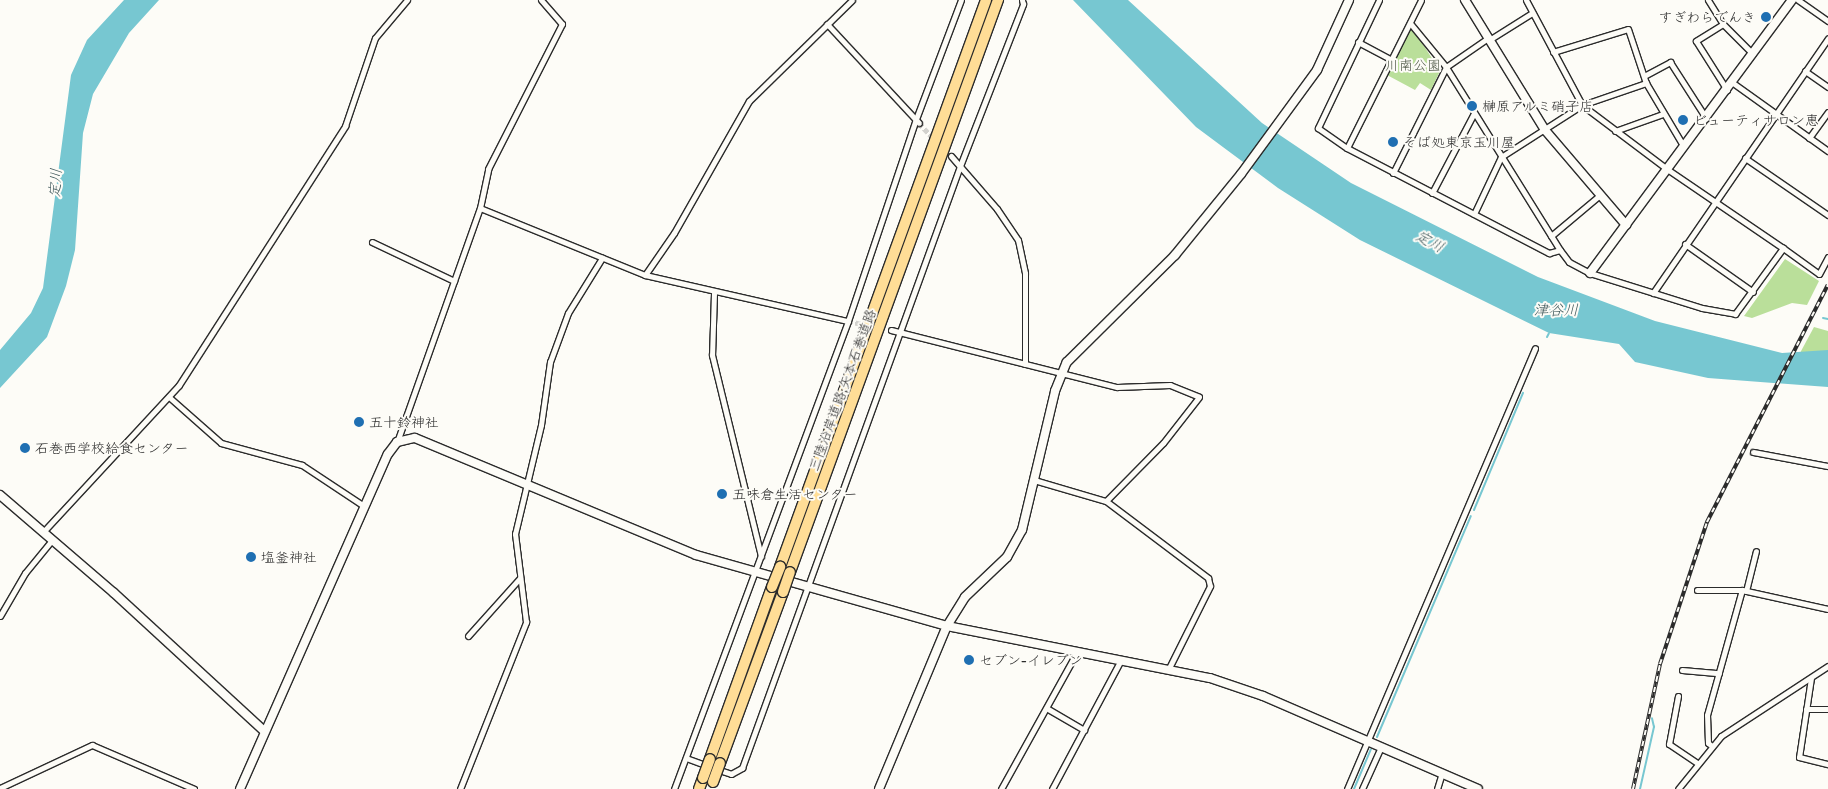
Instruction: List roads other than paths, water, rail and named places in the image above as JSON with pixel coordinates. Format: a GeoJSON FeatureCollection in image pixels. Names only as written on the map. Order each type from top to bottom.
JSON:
{"type":"FeatureCollection","features":[{"type":"Feature","properties":{"kind":"highway","name":"三陸沿岸道路;矢本石巻道路"},"geometry":{"type":"LineString","coordinates":[[699,789],[986,0]]}},
{"type":"Feature","properties":{"kind":"highway","name":"三陸沿岸道路;矢本石巻道路"},"geometry":{"type":"LineString","coordinates":[[712,786],[998,0]]}},
{"type":"Feature","properties":{"kind":"street"},"geometry":{"type":"LineString","coordinates":[[43,532],[169,397],[345,126],[375,38],[407,0]]}},
{"type":"Feature","properties":{"kind":"street"},"geometry":{"type":"LineString","coordinates":[[240,789],[364,506],[388,454],[397,442],[480,208],[488,168],[562,24],[541,0]]}},
{"type":"Feature","properties":{"kind":"street"},"geometry":{"type":"LineString","coordinates":[[645,275],[674,234],[749,101],[852,0]]}},
{"type":"Feature","properties":{"kind":"street"},"geometry":{"type":"LineString","coordinates":[[674,789],[848,321],[961,0]]}},
{"type":"Feature","properties":{"kind":"street"},"geometry":{"type":"LineString","coordinates":[[686,758],[731,774],[742,768],[960,166],[1023,4],[1022,0]]}},
{"type":"Feature","properties":{"kind":"street"},"geometry":{"type":"LineString","coordinates":[[879,789],[947,626],[965,597],[1012,549],[1026,518],[1061,374],[1080,346],[1175,255],[1241,174],[1317,70],[1349,0]]}},
{"type":"Feature","properties":{"kind":"street"},"geometry":{"type":"LineString","coordinates":[[1379,0],[1318,128],[1347,148],[1393,173],[1549,253],[1560,250]]}},
{"type":"Feature","properties":{"kind":"street"},"geometry":{"type":"LineString","coordinates":[[1347,148],[1421,0]]}},
{"type":"Feature","properties":{"kind":"street"},"geometry":{"type":"LineString","coordinates":[[1464,0],[1545,130],[1626,225]]}},
{"type":"Feature","properties":{"kind":"street"},"geometry":{"type":"LineString","coordinates":[[1526,0],[1582,105],[1667,169],[1819,274],[1828,257]]}},
{"type":"Feature","properties":{"kind":"street"},"geometry":{"type":"LineString","coordinates":[[1708,0],[1723,24],[1753,54]]}},
{"type":"Feature","properties":{"kind":"street"},"geometry":{"type":"LineString","coordinates":[[1590,273],[1733,83],[1792,0]]}},
{"type":"Feature","properties":{"kind":"street"},"geometry":{"type":"LineString","coordinates":[[1798,0],[1828,22]]}},
{"type":"Feature","properties":{"kind":"street"},"geometry":{"type":"LineString","coordinates":[[1393,173],[1446,68],[1532,13]]}},
{"type":"Feature","properties":{"kind":"street"},"geometry":{"type":"LineString","coordinates":[[1410,23],[1446,68],[1551,236],[1570,262],[1590,273],[1653,293],[1735,314],[1753,292],[1783,248]]}},
{"type":"Feature","properties":{"kind":"street"},"geometry":{"type":"LineString","coordinates":[[827,24],[918,121]]}},
{"type":"Feature","properties":{"kind":"street"},"geometry":{"type":"LineString","coordinates":[[1723,24],[1696,41],[1727,91]]}},
{"type":"Feature","properties":{"kind":"street"},"geometry":{"type":"LineString","coordinates":[[1553,52],[1628,29],[1646,83],[1684,147]]}},
{"type":"Feature","properties":{"kind":"street"},"geometry":{"type":"LineString","coordinates":[[1653,293],[1828,38]]}},
{"type":"Feature","properties":{"kind":"street"},"geometry":{"type":"LineString","coordinates":[[1358,42],[1390,59]]}},
{"type":"Feature","properties":{"kind":"street"},"geometry":{"type":"LineString","coordinates":[[1644,76],[1670,62],[1706,118]]}},
{"type":"Feature","properties":{"kind":"street"},"geometry":{"type":"LineString","coordinates":[[1805,71],[1828,87]]}},
{"type":"Feature","properties":{"kind":"street"},"geometry":{"type":"LineString","coordinates":[[1474,214],[1501,157],[1582,105],[1646,83]]}},
{"type":"Feature","properties":{"kind":"street"},"geometry":{"type":"LineString","coordinates":[[1733,83],[1828,151]]}},
{"type":"Feature","properties":{"kind":"street"},"geometry":{"type":"LineString","coordinates":[[1809,138],[1828,112]]}},
{"type":"Feature","properties":{"kind":"street"},"geometry":{"type":"LineString","coordinates":[[1432,194],[1474,113]]}},
{"type":"Feature","properties":{"kind":"street"},"geometry":{"type":"LineString","coordinates":[[1615,130],[1663,114]]}},
{"type":"Feature","properties":{"kind":"street"},"geometry":{"type":"LineString","coordinates":[[951,156],[997,209],[1018,240],[1025,273],[1025,364]]}},
{"type":"Feature","properties":{"kind":"street"},"geometry":{"type":"LineString","coordinates":[[1745,158],[1828,214]]}},
{"type":"Feature","properties":{"kind":"street"},"geometry":{"type":"LineString","coordinates":[[1551,236],[1600,195]]}},
{"type":"Feature","properties":{"kind":"street"},"geometry":{"type":"LineString","coordinates":[[480,208],[645,275],[714,293],[776,303],[848,321]]}},
{"type":"Feature","properties":{"kind":"street"},"geometry":{"type":"LineString","coordinates":[[372,242],[454,281]]}},
{"type":"Feature","properties":{"kind":"street"},"geometry":{"type":"LineString","coordinates":[[1685,244],[1753,292]]}},
{"type":"Feature","properties":{"kind":"street"},"geometry":{"type":"LineString","coordinates":[[460,789],[526,622],[515,534],[529,482],[558,334],[575,299],[602,258]]}},
{"type":"Feature","properties":{"kind":"street"},"geometry":{"type":"LineString","coordinates":[[714,293],[712,355],[761,556]]}},
{"type":"Feature","properties":{"kind":"street"},"geometry":{"type":"LineString","coordinates":[[891,330],[1117,387],[1170,385],[1199,397],[1162,443],[1106,501]]}},
{"type":"Feature","properties":{"kind":"street"},"geometry":{"type":"LineString","coordinates":[[1347,789],[1535,348]]}},
{"type":"Feature","properties":{"kind":"street"},"geometry":{"type":"LineString","coordinates":[[169,397],[221,443],[302,465],[364,506]]}},
{"type":"Feature","properties":{"kind":"street"},"geometry":{"type":"LineString","coordinates":[[397,442],[406,438],[424,439],[529,482],[696,555],[755,573],[947,626],[1121,660],[1237,686],[1478,789]]}},
{"type":"Feature","properties":{"kind":"street"},"geometry":{"type":"LineString","coordinates":[[1752,452],[1828,466]]}},
{"type":"Feature","properties":{"kind":"street"},"geometry":{"type":"LineString","coordinates":[[1034,480],[1106,501],[1210,582],[1168,670]]}},
{"type":"Feature","properties":{"kind":"street"},"geometry":{"type":"LineString","coordinates":[[0,495],[264,731]]}},
{"type":"Feature","properties":{"kind":"street"},"geometry":{"type":"LineString","coordinates":[[0,616],[25,573],[52,540]]}},
{"type":"Feature","properties":{"kind":"street"},"geometry":{"type":"LineString","coordinates":[[1712,746],[1708,742],[1707,715],[1756,551]]}},
{"type":"Feature","properties":{"kind":"street"},"geometry":{"type":"LineString","coordinates":[[468,636],[520,578]]}},
{"type":"Feature","properties":{"kind":"street"},"geometry":{"type":"LineString","coordinates":[[1697,590],[1744,590],[1828,609]]}},
{"type":"Feature","properties":{"kind":"street"},"geometry":{"type":"LineString","coordinates":[[1001,789],[1048,709],[1077,652]]}},
{"type":"Feature","properties":{"kind":"street"},"geometry":{"type":"LineString","coordinates":[[1052,789],[1121,660]]}},
{"type":"Feature","properties":{"kind":"street"},"geometry":{"type":"LineString","coordinates":[[1678,789],[1712,746],[1828,666]]}},
{"type":"Feature","properties":{"kind":"street"},"geometry":{"type":"LineString","coordinates":[[1682,670],[1719,673]]}},
{"type":"Feature","properties":{"kind":"street"},"geometry":{"type":"LineString","coordinates":[[1811,678],[1799,757],[1828,764]]}},
{"type":"Feature","properties":{"kind":"street"},"geometry":{"type":"LineString","coordinates":[[1678,696],[1669,744],[1698,763]]}},
{"type":"Feature","properties":{"kind":"street"},"geometry":{"type":"LineString","coordinates":[[1048,709],[1084,730]]}},
{"type":"Feature","properties":{"kind":"street"},"geometry":{"type":"LineString","coordinates":[[1806,709],[1828,709]]}},
{"type":"Feature","properties":{"kind":"street"},"geometry":{"type":"LineString","coordinates":[[0,788],[92,745],[194,789]]}},
{"type":"Feature","properties":{"kind":"street"},"geometry":{"type":"LineString","coordinates":[[1362,789],[1381,747]]}},
{"type":"Feature","properties":{"kind":"street"},"geometry":{"type":"LineString","coordinates":[[1436,789],[1442,773]]}},
{"type":"Feature","properties":{"kind":"water"},"geometry":{"type":"Polygon","coordinates":[[[124,0],[159,0],[129,33],[93,94],[83,133],[75,250],[66,286],[47,337],[0,388],[0,350],[31,313],[43,288],[71,75],[87,40],[124,0]]]}},
{"type":"Feature","properties":{"kind":"water","name":"津谷川"},"geometry":{"type":"Polygon","coordinates":[[[1073,0],[1128,0],[1262,123],[1351,183],[1538,277],[1655,321],[1782,353],[1828,350],[1828,387],[1708,378],[1635,362],[1619,344],[1549,333],[1360,240],[1278,188],[1196,127],[1073,0]]]}},
{"type":"Feature","properties":{"kind":"waterway"},"geometry":{"type":"LineString","coordinates":[[1823,318],[1828,319]]}},
{"type":"Feature","properties":{"kind":"waterway"},"geometry":{"type":"LineString","coordinates":[[1547,337],[1549,333]]}},
{"type":"Feature","properties":{"kind":"waterway"},"geometry":{"type":"LineString","coordinates":[[1474,510],[1523,393]]}},
{"type":"Feature","properties":{"kind":"waterway"},"geometry":{"type":"LineString","coordinates":[[1377,737],[1471,516]]}},
{"type":"Feature","properties":{"kind":"waterway"},"geometry":{"type":"LineString","coordinates":[[1640,789],[1654,727],[1652,718]]}},
{"type":"Feature","properties":{"kind":"waterway"},"geometry":{"type":"LineString","coordinates":[[1354,789],[1371,749]]}},
{"type":"Feature","properties":{"kind":"tunnel"},"geometry":{"type":"LineString","coordinates":[[919,123],[935,140]]}},
{"type":"Feature","properties":{"kind":"tunnel"},"geometry":{"type":"LineString","coordinates":[[848,321],[867,325]]}},
{"type":"Feature","properties":{"kind":"railway"},"geometry":{"type":"LineString","coordinates":[[1633,789],[1660,664],[1707,522],[1828,285]]}},
{"type":"Feature","properties":{"kind":"place","name":"すぎわらでんき"},"geometry":{"type":"Point","coordinates":[1766,17]}},
{"type":"Feature","properties":{"kind":"place","name":"榊原アルミ硝子店"},"geometry":{"type":"Point","coordinates":[1472,106]}},
{"type":"Feature","properties":{"kind":"place","name":"ビューティサロン恵"},"geometry":{"type":"Point","coordinates":[1683,120]}},
{"type":"Feature","properties":{"kind":"place","name":"そば処東京玉川屋"},"geometry":{"type":"Point","coordinates":[1393,142]}},
{"type":"Feature","properties":{"kind":"place","name":"五十鈴神社"},"geometry":{"type":"Point","coordinates":[359,422]}},
{"type":"Feature","properties":{"kind":"place","name":"石巻西学校給食センター"},"geometry":{"type":"Point","coordinates":[25,448]}},
{"type":"Feature","properties":{"kind":"place","name":"五味倉生活センター"},"geometry":{"type":"Point","coordinates":[722,494]}},
{"type":"Feature","properties":{"kind":"place","name":"塩釜神社"},"geometry":{"type":"Point","coordinates":[251,557]}},
{"type":"Feature","properties":{"kind":"place","name":"セブン-イレブン"},"geometry":{"type":"Point","coordinates":[969,660]}},
{"type":"Feature","properties":{"kind":"park label","name":"川南公園"},"geometry":{"type":"Point","coordinates":[1413,65]}},
{"type":"Feature","properties":{"kind":"water label","name":"定川"},"geometry":{"type":"Point","coordinates":[55,183]}},
{"type":"Feature","properties":{"kind":"water label","name":"定川"},"geometry":{"type":"Point","coordinates":[1430,241]}}]}
